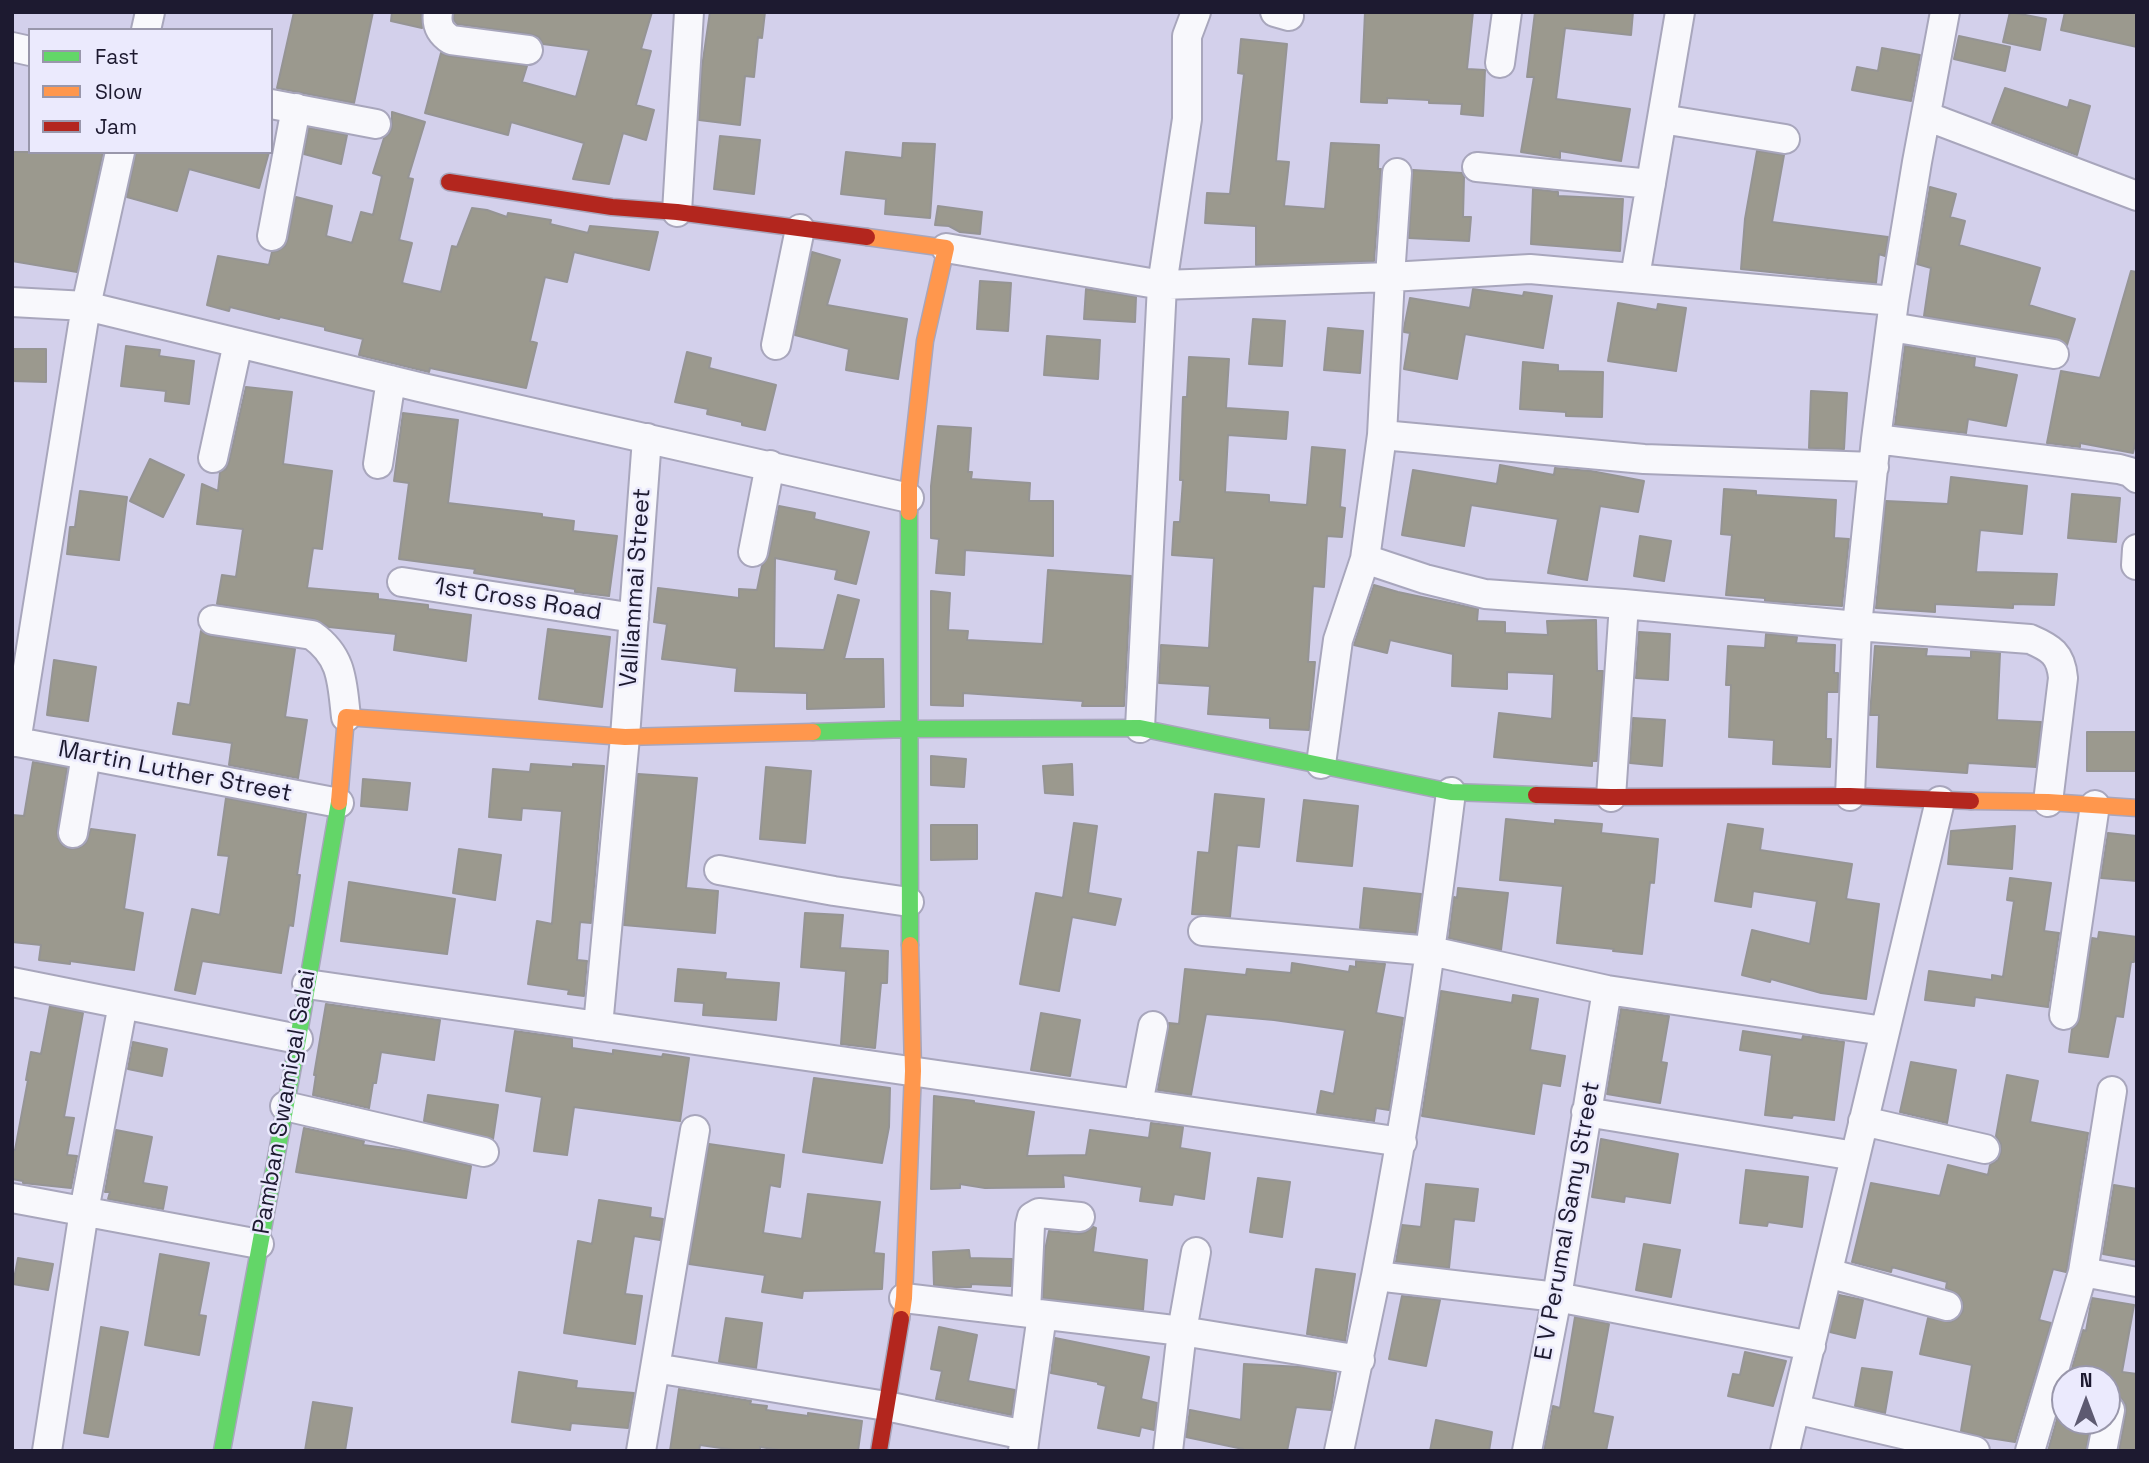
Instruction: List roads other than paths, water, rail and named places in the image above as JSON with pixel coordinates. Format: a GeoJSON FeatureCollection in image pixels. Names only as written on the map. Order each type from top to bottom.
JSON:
{"type":"FeatureCollection","features":[{"type":"Feature","properties":{"kind":"street"},"geometry":{"type":"LineString","coordinates":[[438,12],[439,28],[443,35],[451,40],[528,50]]}},
{"type":"Feature","properties":{"kind":"street"},"geometry":{"type":"LineString","coordinates":[[677,212],[689,12]]}},
{"type":"Feature","properties":{"kind":"street"},"geometry":{"type":"LineString","coordinates":[[1140,728],[1162,285],[1187,119],[1187,36],[1196,12]]}},
{"type":"Feature","properties":{"kind":"street"},"geometry":{"type":"LineString","coordinates":[[1500,63],[1507,12]]}},
{"type":"Feature","properties":{"kind":"street"},"geometry":{"type":"LineString","coordinates":[[1635,277],[1680,12]]}},
{"type":"Feature","properties":{"kind":"street"},"geometry":{"type":"LineString","coordinates":[[1850,796],[1857,626],[1875,453],[1892,314],[1945,12]]}},
{"type":"Feature","properties":{"kind":"street"},"geometry":{"type":"LineString","coordinates":[[272,236],[284,106],[376,124]]}},
{"type":"Feature","properties":{"kind":"street"},"geometry":{"type":"LineString","coordinates":[[1926,116],[2137,196]]}},
{"type":"Feature","properties":{"kind":"street"},"geometry":{"type":"LineString","coordinates":[[1662,119],[1785,139]]}},
{"type":"Feature","properties":{"kind":"street"},"geometry":{"type":"LineString","coordinates":[[14,741],[86,306],[120,154]]}},
{"type":"Feature","properties":{"kind":"street"},"geometry":{"type":"LineString","coordinates":[[1477,167],[1651,184]]}},
{"type":"Feature","properties":{"kind":"street"},"geometry":{"type":"LineString","coordinates":[[1321,764],[1338,640],[1365,559],[1382,435],[1397,173]]}},
{"type":"Feature","properties":{"kind":"street"},"geometry":{"type":"LineString","coordinates":[[449,182],[612,207],[677,212],[946,248],[1162,285],[1530,269],[1635,277],[1892,314],[2053,354]]}},
{"type":"Feature","properties":{"kind":"street"},"geometry":{"type":"LineString","coordinates":[[776,345],[800,229]]}},
{"type":"Feature","properties":{"kind":"street"},"geometry":{"type":"LineString","coordinates":[[879,1451],[904,1298],[913,1071],[909,902],[909,498],[925,341],[946,248]]}},
{"type":"Feature","properties":{"kind":"street"},"geometry":{"type":"LineString","coordinates":[[12,302],[86,306],[391,380],[909,498]]}},
{"type":"Feature","properties":{"kind":"street"},"geometry":{"type":"LineString","coordinates":[[213,458],[238,343]]}},
{"type":"Feature","properties":{"kind":"street"},"geometry":{"type":"LineString","coordinates":[[378,464],[391,380]]}},
{"type":"Feature","properties":{"kind":"street"},"geometry":{"type":"LineString","coordinates":[[1382,435],[1644,459],[1875,453],[2119,469],[2130,472],[2137,478]]}},
{"type":"Feature","properties":{"kind":"street","name":"Valliammai Street"},"geometry":{"type":"LineString","coordinates":[[598,1026],[625,737],[647,438]]}},
{"type":"Feature","properties":{"kind":"street"},"geometry":{"type":"LineString","coordinates":[[753,551],[770,465]]}},
{"type":"Feature","properties":{"kind":"street"},"geometry":{"type":"LineString","coordinates":[[2136,565],[2137,549]]}},
{"type":"Feature","properties":{"kind":"street"},"geometry":{"type":"LineString","coordinates":[[1365,559],[1425,579],[1485,594],[2030,639],[2054,653],[2062,663],[2063,678],[2049,802]]}},
{"type":"Feature","properties":{"kind":"street","name":"1st Cross Road"},"geometry":{"type":"LineString","coordinates":[[402,582],[634,618]]}},
{"type":"Feature","properties":{"kind":"street"},"geometry":{"type":"LineString","coordinates":[[1611,797],[1624,604]]}},
{"type":"Feature","properties":{"kind":"street"},"geometry":{"type":"LineString","coordinates":[[213,620],[303,632],[321,641],[334,656],[341,674],[346,717],[625,737],[909,729],[1140,728],[1451,792],[1611,797],[1850,796],[1940,801],[2049,802],[2137,808]]}},
{"type":"Feature","properties":{"kind":"street","name":"Pamban Swamigal Salai"},"geometry":{"type":"LineString","coordinates":[[222,1451],[339,803],[346,717]]}},
{"type":"Feature","properties":{"kind":"street","name":"Martin Luther Street"},"geometry":{"type":"LineString","coordinates":[[14,741],[339,803]]}},
{"type":"Feature","properties":{"kind":"street"},"geometry":{"type":"LineString","coordinates":[[73,833],[86,755]]}},
{"type":"Feature","properties":{"kind":"street"},"geometry":{"type":"LineString","coordinates":[[1339,1451],[1360,1360],[1402,1142],[1432,951],[1451,792]]}},
{"type":"Feature","properties":{"kind":"street"},"geometry":{"type":"LineString","coordinates":[[1785,1451],[1940,801]]}},
{"type":"Feature","properties":{"kind":"street"},"geometry":{"type":"LineString","coordinates":[[2064,1015],[2095,805]]}},
{"type":"Feature","properties":{"kind":"street"},"geometry":{"type":"LineString","coordinates":[[719,870],[909,902]]}},
{"type":"Feature","properties":{"kind":"street"},"geometry":{"type":"LineString","coordinates":[[1203,931],[1432,951],[1607,990],[1884,1031]]}},
{"type":"Feature","properties":{"kind":"street"},"geometry":{"type":"LineString","coordinates":[[12,982],[298,1039]]}},
{"type":"Feature","properties":{"kind":"street"},"geometry":{"type":"LineString","coordinates":[[307,984],[1402,1142]]}},
{"type":"Feature","properties":{"kind":"street","name":"E V Perumal Samy Street"},"geometry":{"type":"LineString","coordinates":[[1527,1451],[1557,1297],[1607,990]]}},
{"type":"Feature","properties":{"kind":"street"},"geometry":{"type":"LineString","coordinates":[[47,1451],[84,1211],[123,1004]]}},
{"type":"Feature","properties":{"kind":"street"},"geometry":{"type":"LineString","coordinates":[[1138,1104],[1153,1026]]}},
{"type":"Feature","properties":{"kind":"street"},"geometry":{"type":"LineString","coordinates":[[2030,1451],[2083,1272],[2112,1091]]}},
{"type":"Feature","properties":{"kind":"street"},"geometry":{"type":"LineString","coordinates":[[285,1106],[484,1152]]}},
{"type":"Feature","properties":{"kind":"street"},"geometry":{"type":"LineString","coordinates":[[1586,1112],[1855,1156]]}},
{"type":"Feature","properties":{"kind":"street"},"geometry":{"type":"LineString","coordinates":[[1863,1121],[1985,1149]]}},
{"type":"Feature","properties":{"kind":"street"},"geometry":{"type":"LineString","coordinates":[[642,1451],[695,1130]]}},
{"type":"Feature","properties":{"kind":"street"},"geometry":{"type":"LineString","coordinates":[[12,1198],[259,1244]]}},
{"type":"Feature","properties":{"kind":"street"},"geometry":{"type":"LineString","coordinates":[[655,1368],[886,1406],[1024,1443],[1034,1314],[1030,1225],[1032,1217],[1039,1213],[1080,1217]]}},
{"type":"Feature","properties":{"kind":"street"},"geometry":{"type":"LineString","coordinates":[[1168,1451],[1182,1331],[1196,1252]]}},
{"type":"Feature","properties":{"kind":"street"},"geometry":{"type":"LineString","coordinates":[[2083,1272],[2137,1282]]}},
{"type":"Feature","properties":{"kind":"street"},"geometry":{"type":"LineString","coordinates":[[1828,1273],[1947,1306]]}},
{"type":"Feature","properties":{"kind":"street"},"geometry":{"type":"LineString","coordinates":[[1376,1276],[1557,1297],[1811,1346]]}},
{"type":"Feature","properties":{"kind":"street"},"geometry":{"type":"LineString","coordinates":[[904,1298],[1182,1331],[1360,1360]]}},
{"type":"Feature","properties":{"kind":"street"},"geometry":{"type":"LineString","coordinates":[[1795,1409],[1961,1449]]}}]}
